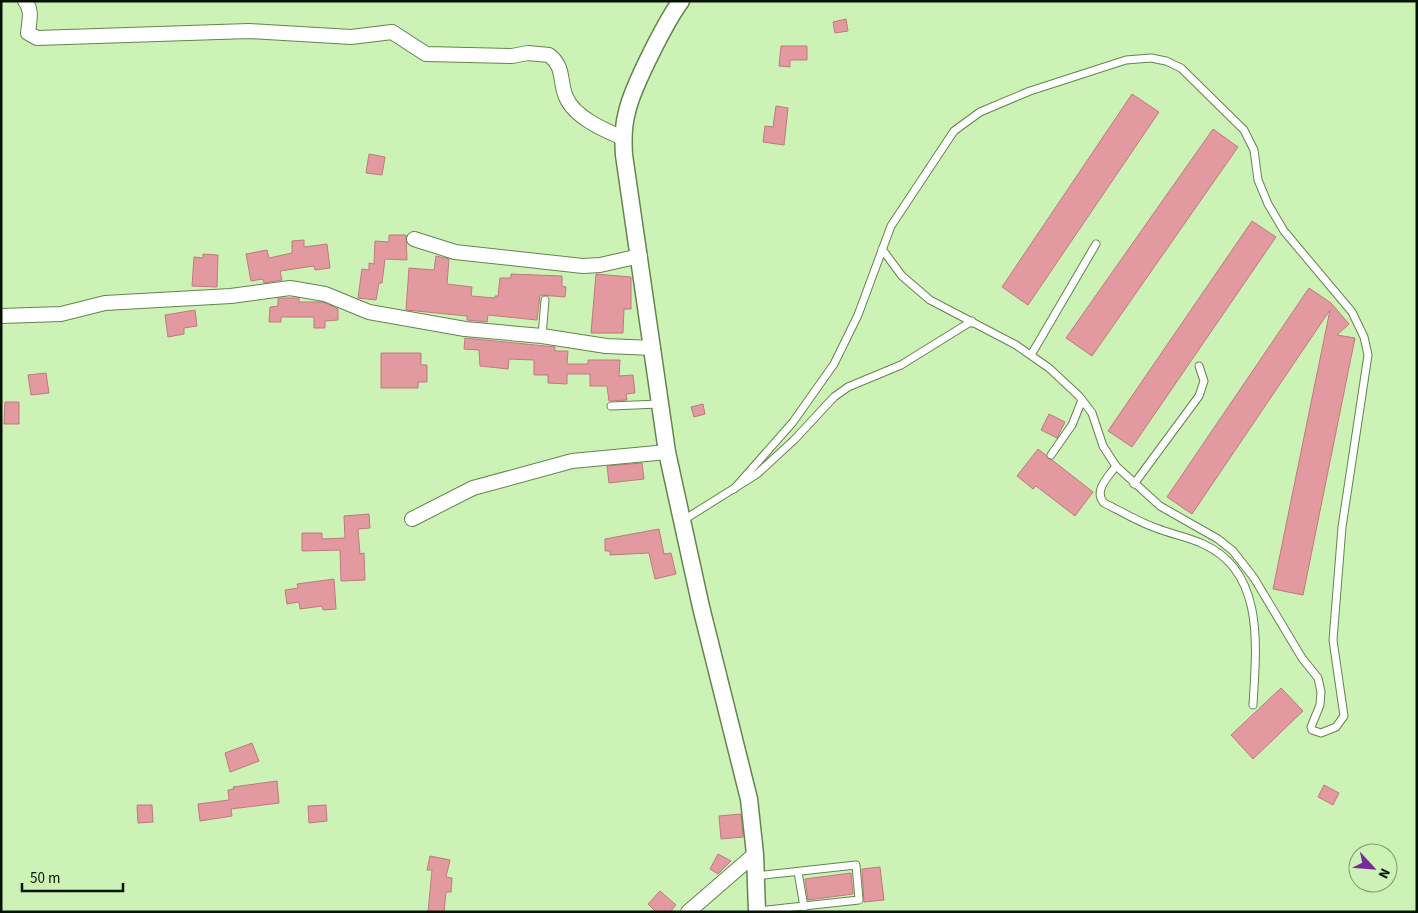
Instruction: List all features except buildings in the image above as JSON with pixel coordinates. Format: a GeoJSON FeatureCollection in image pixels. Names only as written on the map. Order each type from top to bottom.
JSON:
{"type":"FeatureCollection","features":[{"type":"Feature","properties":{"kind":"street"},"geometry":{"type":"LineString","coordinates":[[24,1],[29,6],[28,33],[37,38],[249,30],[351,37],[392,32],[426,54],[512,56],[528,53],[549,55],[560,67],[566,97],[573,109],[592,122],[623,138]]}},
{"type":"Feature","properties":{"kind":"street"},"geometry":{"type":"LineString","coordinates":[[681,1],[647,65],[627,111],[623,138],[666,452],[749,799],[755,854],[757,912]]}},
{"type":"Feature","properties":{"kind":"street"},"geometry":{"type":"LineString","coordinates":[[414,239],[455,252],[583,266],[600,265],[640,256]]}},
{"type":"Feature","properties":{"kind":"street"},"geometry":{"type":"LineString","coordinates":[[1,316],[61,314],[105,303],[231,296],[290,288],[325,294],[369,312],[465,329],[542,336],[606,346],[653,348]]}},
{"type":"Feature","properties":{"kind":"street"},"geometry":{"type":"LineString","coordinates":[[412,519],[473,488],[572,461],[666,452]]}},
{"type":"Feature","properties":{"kind":"street"},"geometry":{"type":"LineString","coordinates":[[688,912],[755,854]]}},
{"type":"Feature","properties":{"kind":"lane"},"geometry":{"type":"LineString","coordinates":[[734,489],[793,422],[834,364],[858,315],[882,249],[891,226],[954,131],[980,112],[1030,92],[1126,60],[1152,58],[1166,61],[1181,68],[1244,130],[1254,150],[1258,180],[1268,204],[1284,231],[1352,312],[1364,338],[1368,355],[1342,527],[1333,640],[1344,716],[1336,727],[1321,733],[1312,730],[1312,722],[1320,706],[1321,692],[1318,678],[1302,658],[1254,578],[1233,551],[1218,539],[1160,506],[1134,484],[1116,466],[1103,446],[1092,413],[1082,400],[1049,368],[1031,355],[930,300],[902,276],[882,249]]}},
{"type":"Feature","properties":{"kind":"lane"},"geometry":{"type":"LineString","coordinates":[[1031,355],[1096,244]]}},
{"type":"Feature","properties":{"kind":"lane"},"geometry":{"type":"LineString","coordinates":[[542,336],[545,300]]}},
{"type":"Feature","properties":{"kind":"lane"},"geometry":{"type":"LineString","coordinates":[[682,522],[757,474],[794,440],[834,397],[848,387],[901,365],[972,322]]}},
{"type":"Feature","properties":{"kind":"lane"},"geometry":{"type":"LineString","coordinates":[[1134,484],[1199,396],[1204,381],[1199,366]]}},
{"type":"Feature","properties":{"kind":"lane"},"geometry":{"type":"LineString","coordinates":[[1051,455],[1072,424],[1082,400]]}},
{"type":"Feature","properties":{"kind":"lane"},"geometry":{"type":"LineString","coordinates":[[611,406],[659,404]]}},
{"type":"Feature","properties":{"kind":"lane"},"geometry":{"type":"LineString","coordinates":[[1116,466],[1099,491],[1100,498],[1104,503],[1154,528],[1203,544],[1215,550],[1231,565],[1244,585],[1252,603],[1256,633],[1254,705]]}},
{"type":"Feature","properties":{"kind":"lane"},"geometry":{"type":"LineString","coordinates":[[756,876],[856,865],[860,900],[757,912]]}},
{"type":"Feature","properties":{"kind":"lane"},"geometry":{"type":"LineString","coordinates":[[798,872],[804,907]]}}]}
